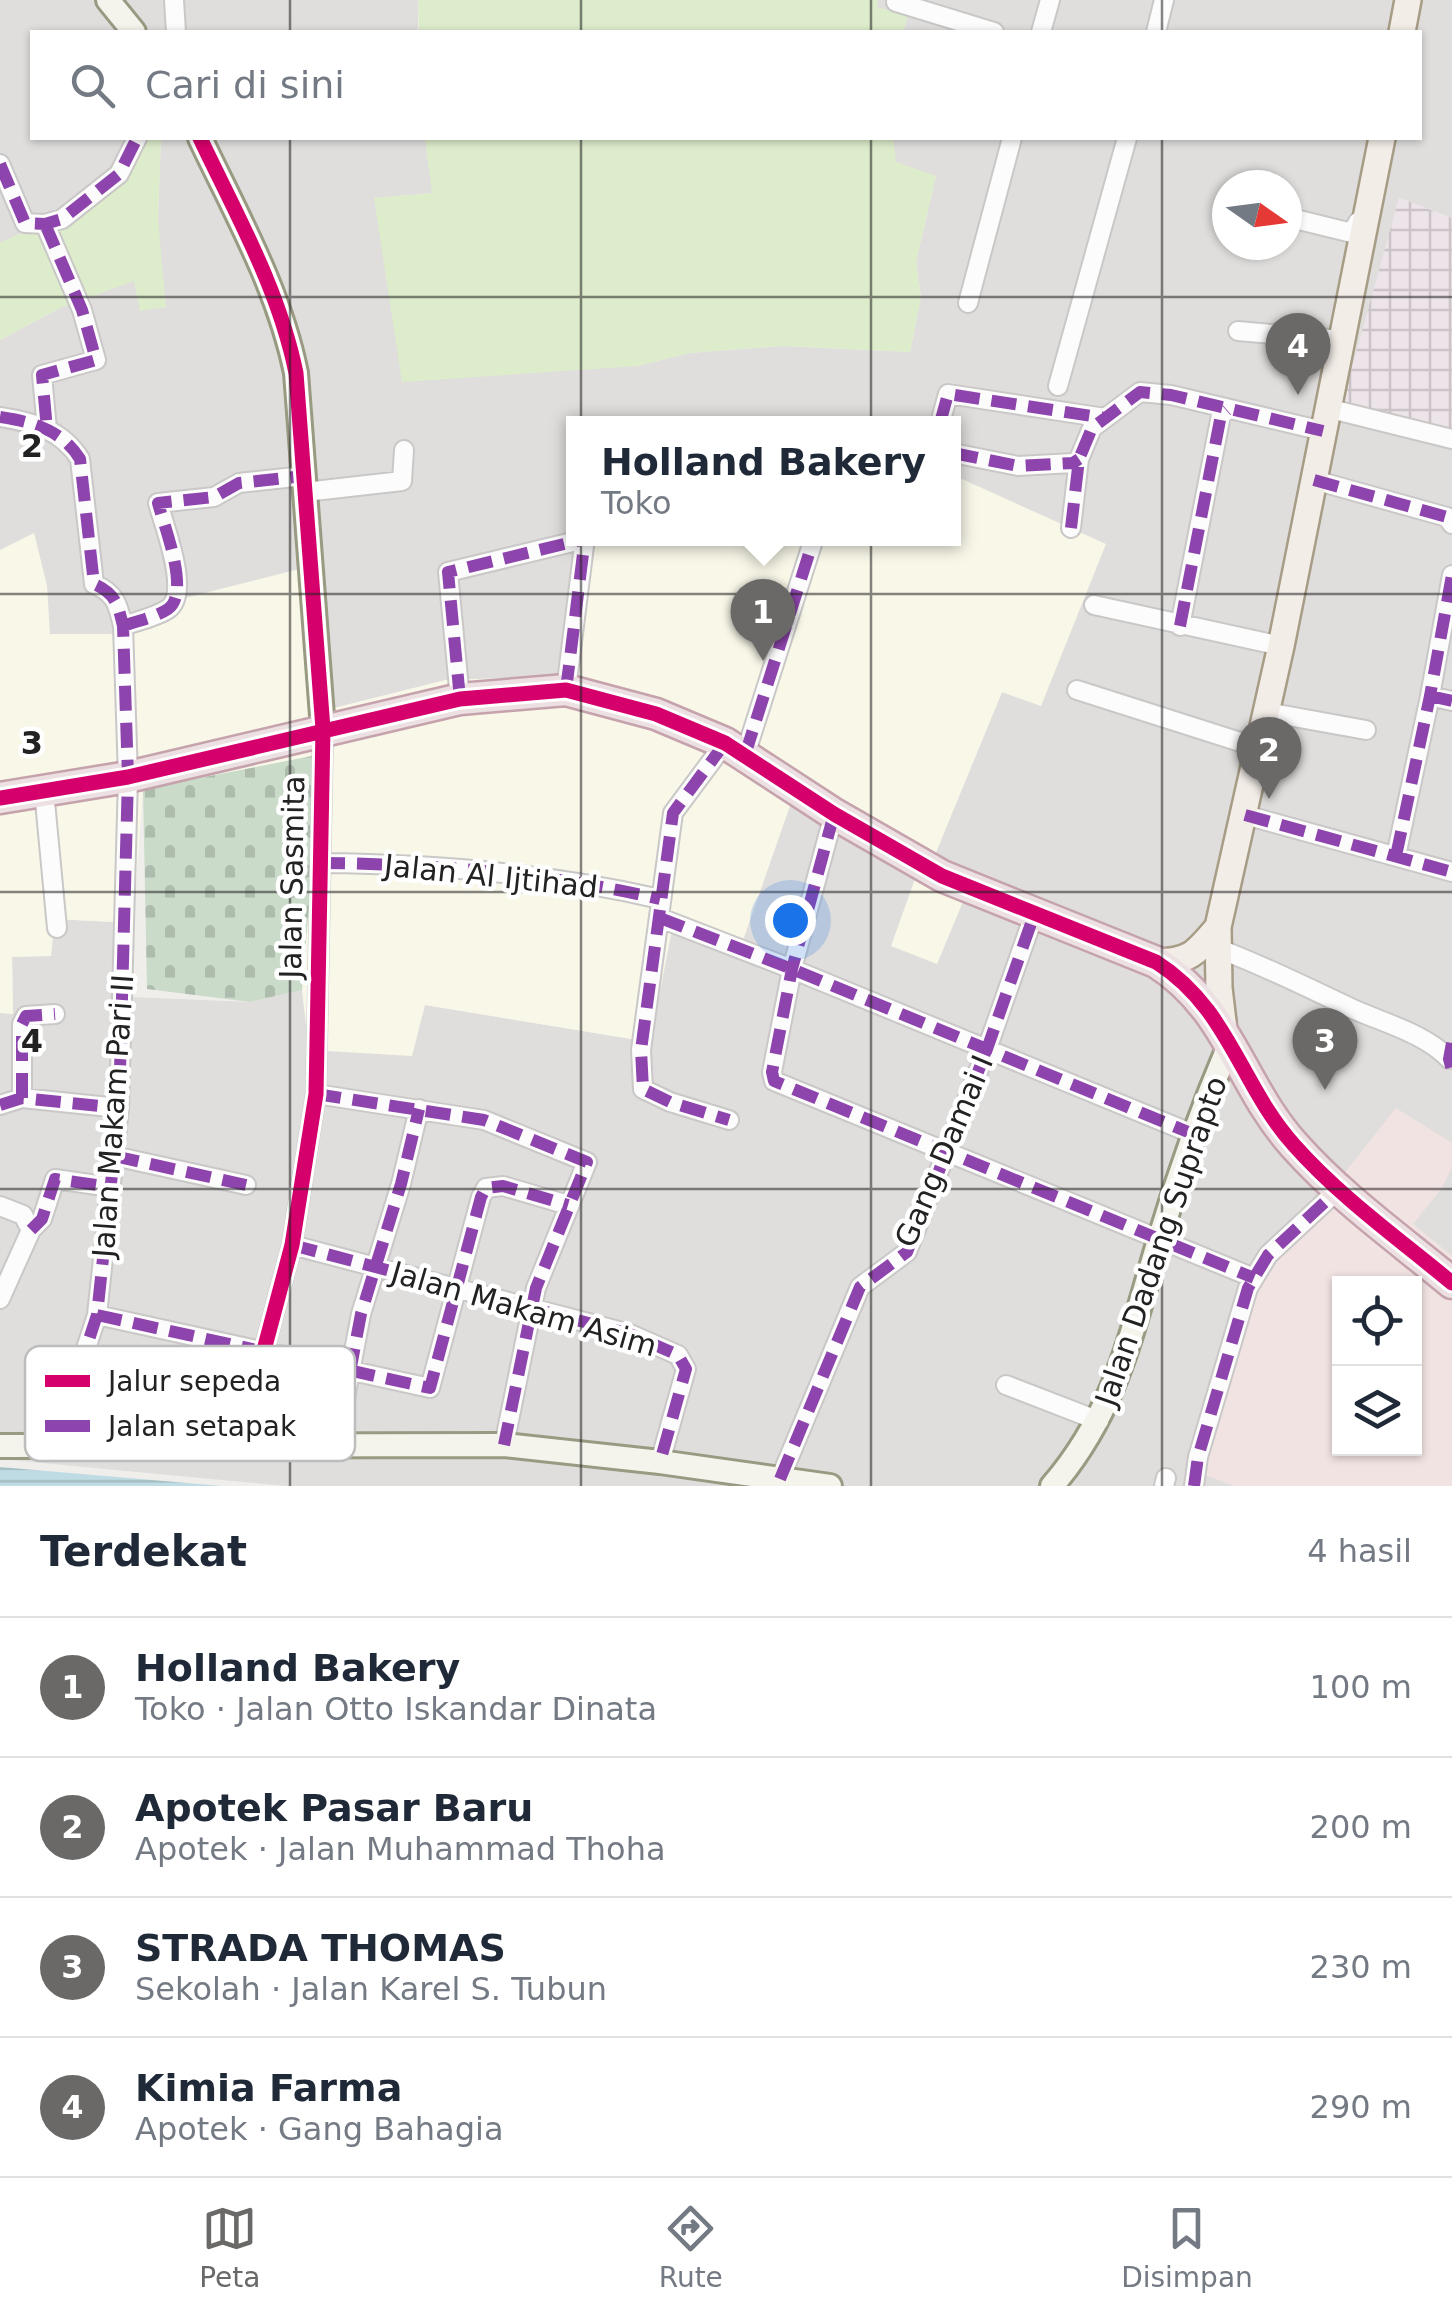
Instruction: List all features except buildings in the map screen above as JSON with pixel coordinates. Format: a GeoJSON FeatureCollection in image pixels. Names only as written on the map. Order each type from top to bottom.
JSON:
{"type":"FeatureCollection","features":[{"type":"Feature","properties":{"kind":"highway"},"geometry":{"type":"LineString","coordinates":[[0,798],[128,777],[460,699],[566,690],[656,714],[735,749],[834,814],[942,876],[1170,971],[1227,1036],[1250,1081],[1293,1144],[1452,1283]]}},
{"type":"Feature","properties":{"kind":"main road"},"geometry":{"type":"LineString","coordinates":[[1402,30],[1408,0]]}},
{"type":"Feature","properties":{"kind":"main road"},"geometry":{"type":"LineString","coordinates":[[1227,1036],[1218,938],[1281,646],[1377,140]]}},
{"type":"Feature","properties":{"kind":"main road"},"geometry":{"type":"LineString","coordinates":[[1156,962],[1193,956],[1218,938]]}},
{"type":"Feature","properties":{"kind":"street"},"geometry":{"type":"LineString","coordinates":[[108,0],[132,30]]}},
{"type":"Feature","properties":{"kind":"street"},"geometry":{"type":"LineString","coordinates":[[174,0],[176,30]]}},
{"type":"Feature","properties":{"kind":"street"},"geometry":{"type":"LineString","coordinates":[[1041,30],[1050,0]]}},
{"type":"Feature","properties":{"kind":"street"},"geometry":{"type":"LineString","coordinates":[[1156,30],[1164,0]]}},
{"type":"Feature","properties":{"kind":"street"},"geometry":{"type":"LineString","coordinates":[[896,2],[932,23],[980,30]]}},
{"type":"Feature","properties":{"kind":"street"},"geometry":{"type":"LineString","coordinates":[[0,164],[25,223],[45,224],[62,219],[119,174],[136,140]]}},
{"type":"Feature","properties":{"kind":"street","name":"Jalan Sasmita"},"geometry":{"type":"LineString","coordinates":[[201,140],[265,272],[288,335],[296,373],[323,729],[316,1094],[292,1245],[265,1346]]}},
{"type":"Feature","properties":{"kind":"street"},"geometry":{"type":"LineString","coordinates":[[968,304],[1011,140]]}},
{"type":"Feature","properties":{"kind":"street"},"geometry":{"type":"LineString","coordinates":[[1058,386],[1126,140]]}},
{"type":"Feature","properties":{"kind":"street"},"geometry":{"type":"LineString","coordinates":[[1302,221],[1352,234],[1358,222],[1364,221]]}},
{"type":"Feature","properties":{"kind":"street"},"geometry":{"type":"LineString","coordinates":[[45,224],[82,310],[96,360],[42,376],[47,429]]}},
{"type":"Feature","properties":{"kind":"street"},"geometry":{"type":"LineString","coordinates":[[1238,332],[1340,340]]}},
{"type":"Feature","properties":{"kind":"street"},"geometry":{"type":"LineString","coordinates":[[1071,528],[1079,459],[1092,428],[1140,392],[1171,395],[1227,410],[1325,419],[1452,439]]}},
{"type":"Feature","properties":{"kind":"street"},"geometry":{"type":"LineString","coordinates":[[942,416],[948,394],[1105,418]]}},
{"type":"Feature","properties":{"kind":"street"},"geometry":{"type":"LineString","coordinates":[[1180,626],[1221,416],[1227,410]]}},
{"type":"Feature","properties":{"kind":"street"},"geometry":{"type":"LineString","coordinates":[[0,417],[47,429],[69,442],[80,459],[94,584],[111,592],[123,626],[167,610],[175,602],[178,580],[158,503],[214,497],[239,484],[399,482],[404,478],[404,450]]}},
{"type":"Feature","properties":{"kind":"street"},"geometry":{"type":"LineString","coordinates":[[961,455],[1018,466],[1073,463],[1079,459]]}},
{"type":"Feature","properties":{"kind":"street"},"geometry":{"type":"LineString","coordinates":[[1314,480],[1448,517],[1452,524]]}},
{"type":"Feature","properties":{"kind":"street"},"geometry":{"type":"LineString","coordinates":[[460,699],[448,572],[566,544]]}},
{"type":"Feature","properties":{"kind":"street"},"geometry":{"type":"LineString","coordinates":[[566,690],[584,546]]}},
{"type":"Feature","properties":{"kind":"street"},"geometry":{"type":"LineString","coordinates":[[729,1120],[670,1102],[643,1088],[641,1050],[673,813],[735,749],[811,546]]}},
{"type":"Feature","properties":{"kind":"street"},"geometry":{"type":"LineString","coordinates":[[1396,856],[1452,574]]}},
{"type":"Feature","properties":{"kind":"street"},"geometry":{"type":"LineString","coordinates":[[1094,605],[1281,646]]}},
{"type":"Feature","properties":{"kind":"street","name":"Jalan Makam Pari II"},"geometry":{"type":"LineString","coordinates":[[87,1346],[97,1315],[119,1108],[128,777],[123,626]]}},
{"type":"Feature","properties":{"kind":"street"},"geometry":{"type":"LineString","coordinates":[[1077,690],[1259,748]]}},
{"type":"Feature","properties":{"kind":"street"},"geometry":{"type":"LineString","coordinates":[[1430,696],[1452,701]]}},
{"type":"Feature","properties":{"kind":"street"},"geometry":{"type":"LineString","coordinates":[[1266,712],[1366,730]]}},
{"type":"Feature","properties":{"kind":"street"},"geometry":{"type":"LineString","coordinates":[[44,790],[57,928]]}},
{"type":"Feature","properties":{"kind":"street"},"geometry":{"type":"LineString","coordinates":[[834,814],[792,968],[772,1072],[774,1080],[1254,1278]]}},
{"type":"Feature","properties":{"kind":"street"},"geometry":{"type":"LineString","coordinates":[[1246,815],[1452,872]]}},
{"type":"Feature","properties":{"kind":"street","name":"Jalan Al Ijtihad"},"geometry":{"type":"LineString","coordinates":[[320,864],[406,864],[589,882],[1192,1134]]}},
{"type":"Feature","properties":{"kind":"street","name":"Gang Damai I"},"geometry":{"type":"LineString","coordinates":[[780,1479],[860,1287],[907,1252],[987,1050],[1034,915]]}},
{"type":"Feature","properties":{"kind":"street"},"geometry":{"type":"LineString","coordinates":[[1218,938],[1268,968],[1451,1057]]}},
{"type":"Feature","properties":{"kind":"street"},"geometry":{"type":"LineString","coordinates":[[22,1098],[22,1024],[26,1016],[55,1014]]}},
{"type":"Feature","properties":{"kind":"street","name":"Jalan Dadang Suprapto"},"geometry":{"type":"LineString","coordinates":[[1052,1486],[1099,1422],[1124,1361],[1192,1134],[1227,1036]]}},
{"type":"Feature","properties":{"kind":"street"},"geometry":{"type":"LineString","coordinates":[[316,1094],[484,1120],[587,1162],[530,1309],[504,1446]]}},
{"type":"Feature","properties":{"kind":"street"},"geometry":{"type":"LineString","coordinates":[[0,1104],[22,1098],[119,1108]]}},
{"type":"Feature","properties":{"kind":"street"},"geometry":{"type":"LineString","coordinates":[[354,1346],[419,1110]]}},
{"type":"Feature","properties":{"kind":"street"},"geometry":{"type":"LineString","coordinates":[[114,1156],[246,1185]]}},
{"type":"Feature","properties":{"kind":"street"},"geometry":{"type":"LineString","coordinates":[[0,1299],[31,1230],[42,1219],[55,1179],[111,1187]]}},
{"type":"Feature","properties":{"kind":"street"},"geometry":{"type":"LineString","coordinates":[[355,1372],[430,1388],[486,1188],[504,1186],[568,1205]]}},
{"type":"Feature","properties":{"kind":"street"},"geometry":{"type":"LineString","coordinates":[[1194,1486],[1211,1408],[1254,1278],[1268,1255],[1340,1188]]}},
{"type":"Feature","properties":{"kind":"street"},"geometry":{"type":"LineString","coordinates":[[0,1206],[23,1215],[31,1230]]}},
{"type":"Feature","properties":{"kind":"street","name":"Jalan Makam Asim"},"geometry":{"type":"LineString","coordinates":[[292,1245],[630,1334],[678,1355],[686,1369],[660,1462]]}},
{"type":"Feature","properties":{"kind":"street"},"geometry":{"type":"LineString","coordinates":[[97,1315],[245,1346]]}},
{"type":"Feature","properties":{"kind":"street"},"geometry":{"type":"LineString","coordinates":[[1006,1385],[1099,1422]]}},
{"type":"Feature","properties":{"kind":"street"},"geometry":{"type":"LineString","coordinates":[[0,1446],[25,1447]]}},
{"type":"Feature","properties":{"kind":"street"},"geometry":{"type":"LineString","coordinates":[[355,1446],[504,1446],[660,1462],[830,1486]]}},
{"type":"Feature","properties":{"kind":"shaded area"},"geometry":{"type":"Polygon","coordinates":[[[0,0],[418,0],[418,30],[30,30],[30,140],[130,140],[114,174],[72,209],[0,243],[0,0]]]}},
{"type":"Feature","properties":{"kind":"shaded area"},"geometry":{"type":"Polygon","coordinates":[[[878,0],[1452,0],[1452,218],[1399,198],[1452,432],[1452,1486],[286,1486],[0,1459],[0,1013],[13,1013],[12,956],[55,919],[133,923],[129,997],[250,1002],[302,990],[309,1049],[425,1005],[650,1042],[674,921],[743,940],[791,802],[934,856],[1002,692],[1041,706],[989,492],[961,479],[961,416],[566,416],[566,546],[585,546],[570,676],[446,680],[322,711],[119,634],[49,634],[47,586],[34,534],[0,550],[0,340],[60,308],[135,280],[158,219],[161,140],[425,140],[433,193],[375,198],[637,366],[690,353],[782,346],[910,352],[921,297],[916,262],[936,176],[895,162],[893,140],[1422,140],[1422,30],[904,30],[907,16],[877,7],[878,0]]]}},
{"type":"Feature","properties":{"kind":"shaded area"},"geometry":{"type":"Polygon","coordinates":[[[1399,198],[1452,218],[1452,432],[1340,411],[1399,198]]]}},
{"type":"Feature","properties":{"kind":"shaded area"},"geometry":{"type":"Polygon","coordinates":[[[961,479],[1106,544],[1041,706],[1002,692],[935,855],[975,873],[937,964],[891,946],[916,876],[791,803],[743,940],[673,922],[650,1042],[425,1005],[412,1056],[309,1050],[302,990],[143,789],[133,923],[55,919],[51,956],[12,957],[13,1014],[0,1013],[0,550],[34,533],[47,586],[50,634],[119,634],[114,616],[303,568],[322,711],[446,680],[570,676],[585,546],[961,546],[961,479]]]}},
{"type":"Feature","properties":{"kind":"shaded area"},"geometry":{"type":"Polygon","coordinates":[[[1396,1108],[1452,1143],[1452,1167],[1442,1188],[1413,1224],[1452,1256],[1452,1486],[1235,1486],[1196,1472],[1251,1273],[1331,1190],[1396,1108]]]}},
{"type":"Feature","properties":{"kind":"green space"},"geometry":{"type":"Polygon","coordinates":[[[418,0],[878,0],[877,7],[908,16],[904,30],[419,30],[418,0]]]}},
{"type":"Feature","properties":{"kind":"green space"},"geometry":{"type":"Polygon","coordinates":[[[130,140],[161,140],[158,219],[166,307],[140,311],[134,281],[60,308],[0,340],[0,243],[72,209],[114,174],[130,140]]]}},
{"type":"Feature","properties":{"kind":"green space"},"geometry":{"type":"Polygon","coordinates":[[[425,140],[893,140],[896,162],[936,176],[916,262],[921,297],[910,352],[782,346],[690,353],[638,366],[402,382],[374,198],[432,193],[425,140]]]}},
{"type":"Feature","properties":{"kind":"green space"},"geometry":{"type":"Polygon","coordinates":[[[322,754],[302,990],[250,1002],[147,989],[143,789],[322,754]]]}},
{"type":"Feature","properties":{"kind":"water"},"geometry":{"type":"Polygon","coordinates":[[[0,1467],[222,1486],[0,1486],[0,1467]]]}},
{"type":"Feature","properties":{"kind":"marked path"},"geometry":{"type":"LineString","coordinates":[[0,164],[25,223],[45,224],[62,219],[119,174],[136,140]]}},
{"type":"Feature","properties":{"kind":"marked path"},"geometry":{"type":"LineString","coordinates":[[45,224],[82,310],[96,360],[42,375],[47,429]]}},
{"type":"Feature","properties":{"kind":"marked path"},"geometry":{"type":"LineString","coordinates":[[1071,528],[1079,459],[1092,428],[1140,392],[1171,395],[1323,431]]}},
{"type":"Feature","properties":{"kind":"marked path"},"geometry":{"type":"LineString","coordinates":[[942,416],[948,394],[1105,418]]}},
{"type":"Feature","properties":{"kind":"marked path"},"geometry":{"type":"LineString","coordinates":[[1180,626],[1221,415],[1227,410]]}},
{"type":"Feature","properties":{"kind":"marked path"},"geometry":{"type":"LineString","coordinates":[[0,417],[46,429],[65,441],[80,459],[94,584],[115,600],[123,626],[128,777],[119,1108],[97,1315],[87,1346]]}},
{"type":"Feature","properties":{"kind":"marked path"},"geometry":{"type":"LineString","coordinates":[[961,455],[1018,466],[1073,463],[1079,459]]}},
{"type":"Feature","properties":{"kind":"marked path"},"geometry":{"type":"LineString","coordinates":[[123,626],[163,612],[174,601],[177,574],[158,503],[214,497],[239,483],[304,476]]}},
{"type":"Feature","properties":{"kind":"marked path"},"geometry":{"type":"LineString","coordinates":[[1314,480],[1447,517],[1452,524]]}},
{"type":"Feature","properties":{"kind":"marked path"},"geometry":{"type":"LineString","coordinates":[[460,699],[448,572],[566,544]]}},
{"type":"Feature","properties":{"kind":"marked path"},"geometry":{"type":"LineString","coordinates":[[566,690],[584,546]]}},
{"type":"Feature","properties":{"kind":"marked path"},"geometry":{"type":"LineString","coordinates":[[745,755],[811,546]]}},
{"type":"Feature","properties":{"kind":"marked path"},"geometry":{"type":"LineString","coordinates":[[1396,856],[1452,575]]}},
{"type":"Feature","properties":{"kind":"marked path"},"geometry":{"type":"LineString","coordinates":[[1430,696],[1452,701]]}},
{"type":"Feature","properties":{"kind":"marked path"},"geometry":{"type":"LineString","coordinates":[[725,743],[673,813],[641,1050],[643,1089],[670,1102],[729,1120]]}},
{"type":"Feature","properties":{"kind":"marked path"},"geometry":{"type":"LineString","coordinates":[[834,814],[792,969],[772,1072],[774,1081],[1254,1278]]}},
{"type":"Feature","properties":{"kind":"marked path"},"geometry":{"type":"LineString","coordinates":[[1245,815],[1452,872]]}},
{"type":"Feature","properties":{"kind":"marked path"},"geometry":{"type":"LineString","coordinates":[[320,863],[491,872],[660,899]]}},
{"type":"Feature","properties":{"kind":"marked path"},"geometry":{"type":"LineString","coordinates":[[780,1479],[860,1287],[907,1252],[987,1049],[1034,915]]}},
{"type":"Feature","properties":{"kind":"marked path"},"geometry":{"type":"LineString","coordinates":[[660,918],[1193,1134]]}},
{"type":"Feature","properties":{"kind":"marked path"},"geometry":{"type":"LineString","coordinates":[[22,1098],[22,1024],[26,1016],[55,1014]]}},
{"type":"Feature","properties":{"kind":"marked path"},"geometry":{"type":"LineString","coordinates":[[1452,1043],[1452,1070]]}},
{"type":"Feature","properties":{"kind":"marked path"},"geometry":{"type":"LineString","coordinates":[[316,1094],[484,1120],[587,1162],[536,1288],[504,1445]]}},
{"type":"Feature","properties":{"kind":"marked path"},"geometry":{"type":"LineString","coordinates":[[0,1105],[22,1098],[119,1108]]}},
{"type":"Feature","properties":{"kind":"marked path"},"geometry":{"type":"LineString","coordinates":[[355,1346],[419,1109]]}},
{"type":"Feature","properties":{"kind":"marked path"},"geometry":{"type":"LineString","coordinates":[[114,1156],[246,1185]]}},
{"type":"Feature","properties":{"kind":"marked path"},"geometry":{"type":"LineString","coordinates":[[31,1230],[42,1219],[55,1179],[111,1187]]}},
{"type":"Feature","properties":{"kind":"marked path"},"geometry":{"type":"LineString","coordinates":[[355,1372],[430,1388],[486,1188],[503,1186],[568,1205]]}},
{"type":"Feature","properties":{"kind":"marked path"},"geometry":{"type":"LineString","coordinates":[[1194,1486],[1198,1457],[1248,1288],[1268,1255],[1340,1188]]}},
{"type":"Feature","properties":{"kind":"marked path"},"geometry":{"type":"LineString","coordinates":[[292,1245],[630,1334],[678,1355],[686,1369],[660,1462]]}},
{"type":"Feature","properties":{"kind":"marked path"},"geometry":{"type":"LineString","coordinates":[[97,1315],[238,1346]]}},
{"type":"Feature","properties":{"kind":"cycle path"},"geometry":{"type":"LineString","coordinates":[[201,140],[268,282],[296,373],[323,729],[316,1094],[292,1245],[265,1346]]}},
{"type":"Feature","properties":{"kind":"cycle path"},"geometry":{"type":"LineString","coordinates":[[0,798],[128,777],[460,699],[566,690],[656,714],[725,743],[834,814],[942,876],[1156,962],[1181,981],[1218,1024],[1260,1098],[1294,1145],[1350,1200],[1452,1283]]}},
{"type":"Feature","properties":{"kind":"place","name":"Kimia Farma"},"geometry":{"type":"Point","coordinates":[1298,395]}},
{"type":"Feature","properties":{"kind":"place","name":"Holland Bakery"},"geometry":{"type":"Point","coordinates":[763,661]}},
{"type":"Feature","properties":{"kind":"place","name":"Apotek Pasar Baru"},"geometry":{"type":"Point","coordinates":[1269,799]}},
{"type":"Feature","properties":{"kind":"place","name":"STRADA THOMAS"},"geometry":{"type":"Point","coordinates":[1325,1090]}}]}
